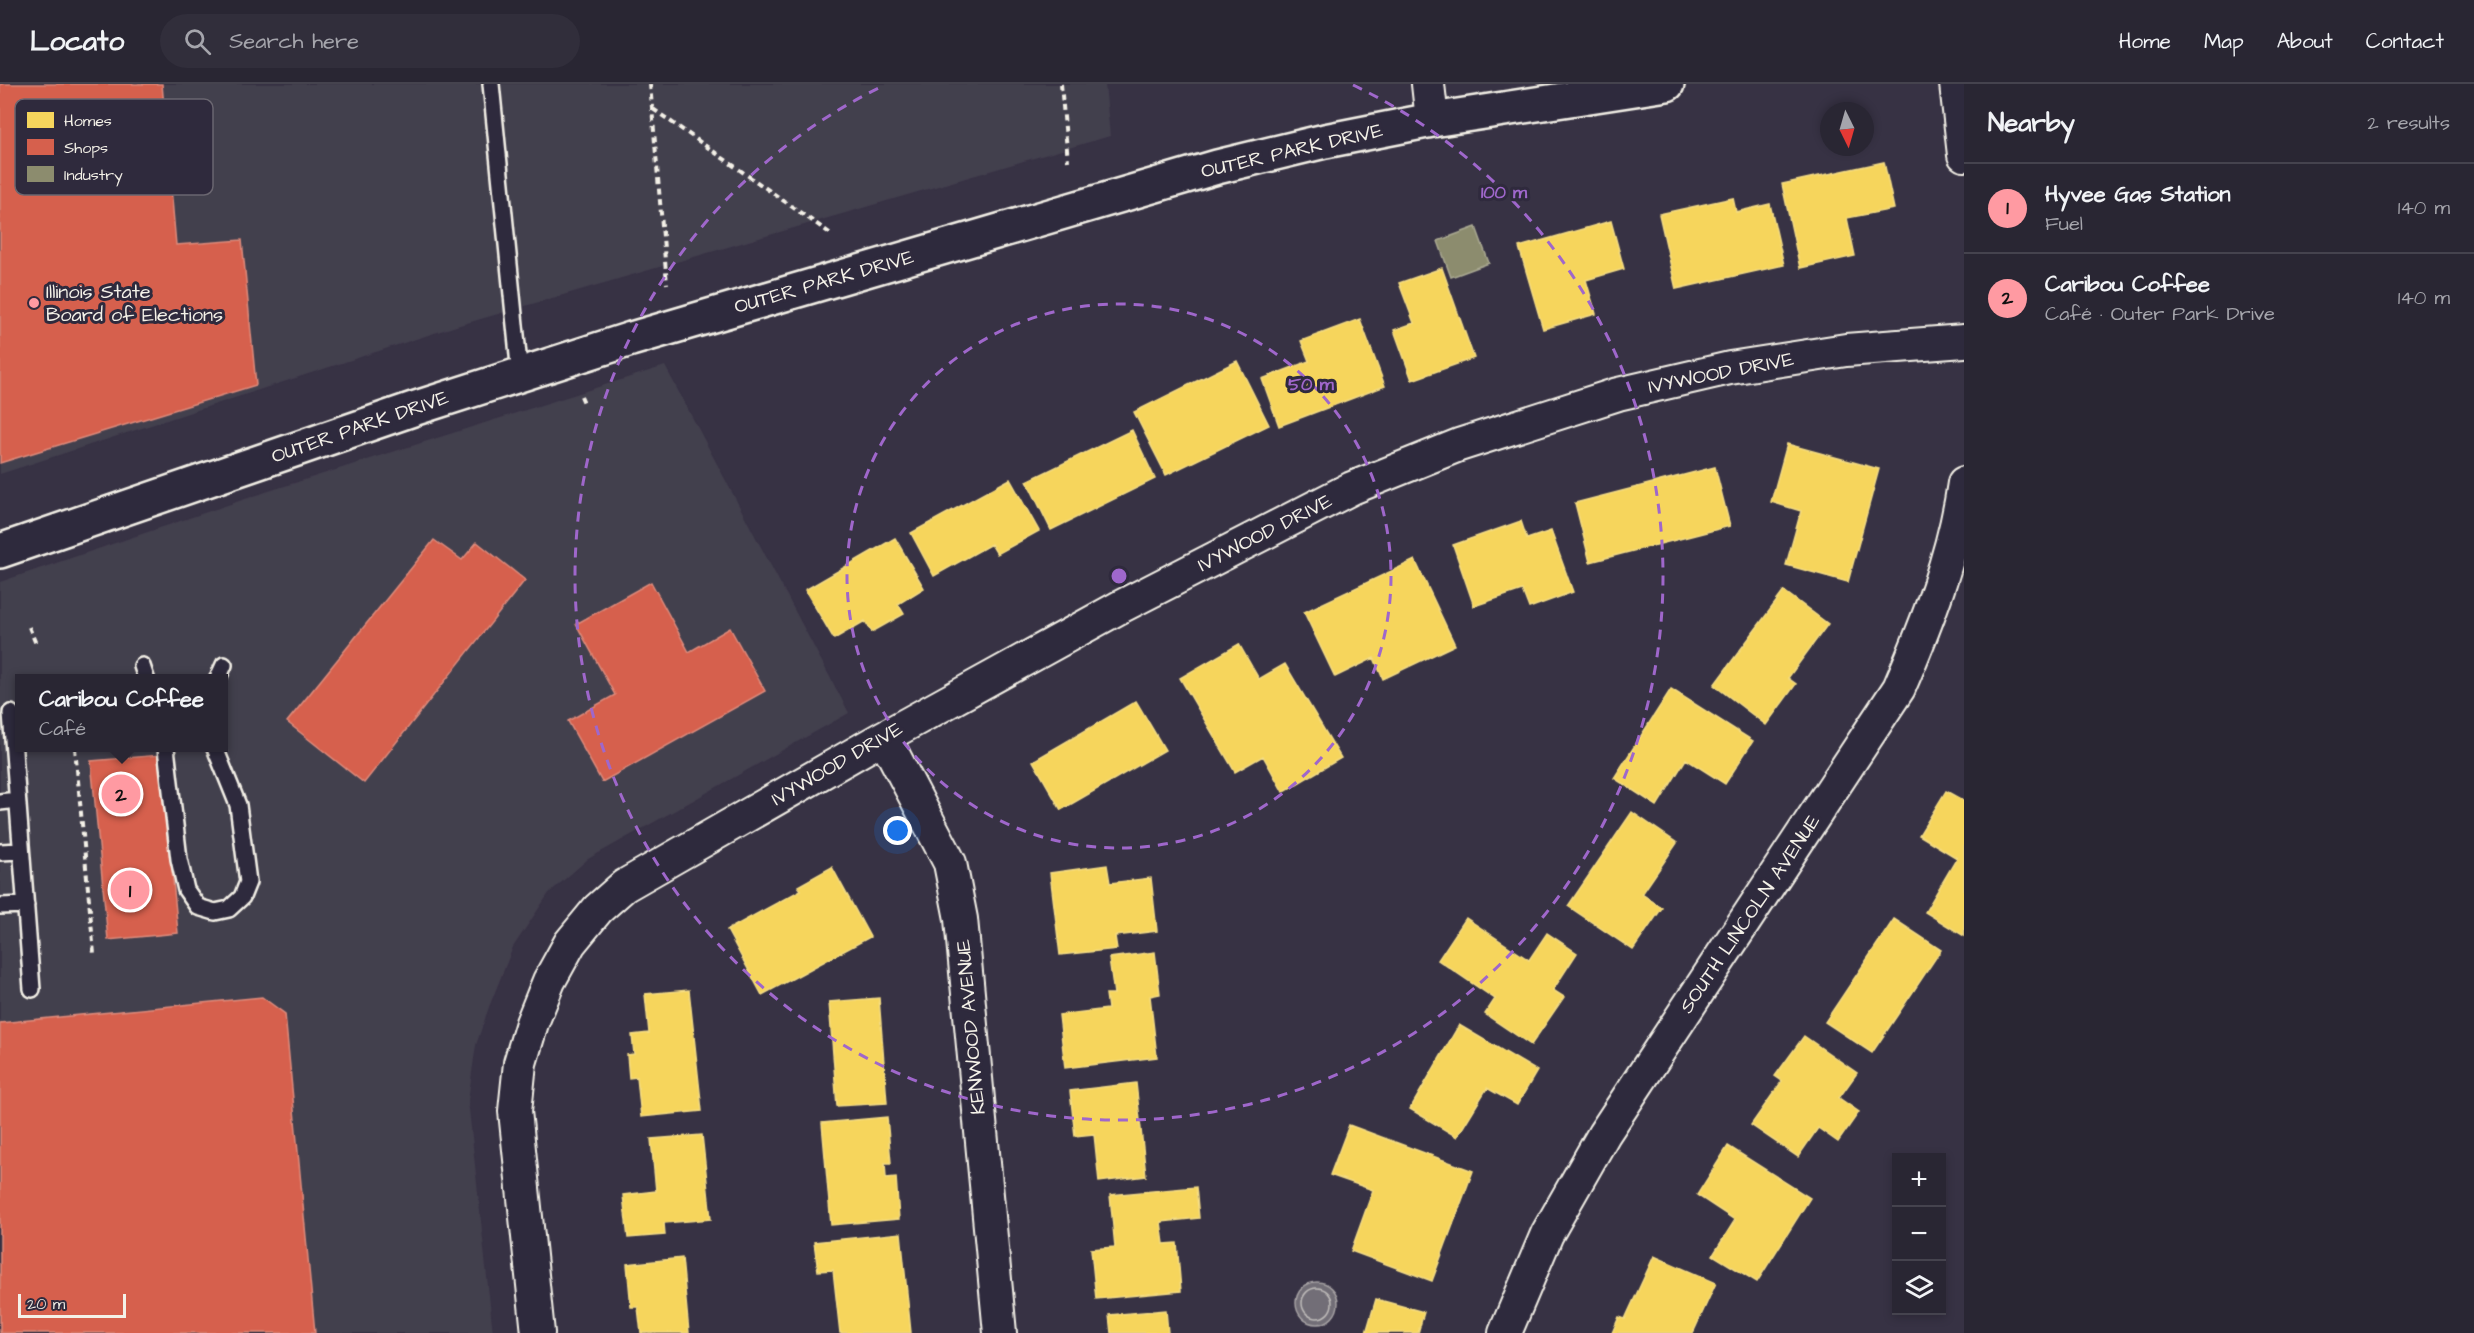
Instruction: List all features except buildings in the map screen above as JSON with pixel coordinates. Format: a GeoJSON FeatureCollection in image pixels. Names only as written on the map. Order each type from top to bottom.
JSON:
{"type":"FeatureCollection","features":[{"type":"Feature","properties":{"kind":"street"},"geometry":{"type":"LineString","coordinates":[[1428,84],[1432,120]]}},
{"type":"Feature","properties":{"kind":"street","name":"OUTER PARK DRIVE"},"geometry":{"type":"LineString","coordinates":[[0,551],[183,487],[631,339],[1218,166],[1325,141],[1432,120],[1666,84]]}},
{"type":"Feature","properties":{"kind":"street"},"geometry":{"type":"LineString","coordinates":[[1956,84],[1964,155]]}},
{"type":"Feature","properties":{"kind":"street","name":"IVYWOOD DRIVE"},"geometry":{"type":"LineString","coordinates":[[537,1333],[514,1111],[520,1063],[532,1023],[549,981],[570,943],[598,909],[624,886],[884,737],[1120,607],[1352,488],[1459,445],[1618,394],[1730,368],[1846,350],[1964,341]]}},
{"type":"Feature","properties":{"kind":"street","name":"SOUTH LINCOLN AVENUE"},"geometry":{"type":"LineString","coordinates":[[1505,1333],[1547,1234],[1604,1134],[1899,688],[1920,640],[1940,582],[1964,483]]}},
{"type":"Feature","properties":{"kind":"street","name":"KENWOOD AVENUE"},"geometry":{"type":"LineString","coordinates":[[884,737],[950,863],[961,919],[1000,1333]]}},
{"type":"Feature","properties":{"kind":"lane"},"geometry":{"type":"LineString","coordinates":[[491,84],[520,375]]}},
{"type":"Feature","properties":{"kind":"lane"},"geometry":{"type":"LineString","coordinates":[[11,713],[32,989]]}},
{"type":"Feature","properties":{"kind":"lane"},"geometry":{"type":"LineString","coordinates":[[167,752],[179,859],[186,890],[198,907],[215,912],[229,909],[242,897],[248,882],[238,806],[217,752]]}},
{"type":"Feature","properties":{"kind":"lane"},"geometry":{"type":"LineString","coordinates":[[0,802],[17,800]]}},
{"type":"Feature","properties":{"kind":"lane"},"geometry":{"type":"LineString","coordinates":[[0,852],[21,851]]}},
{"type":"Feature","properties":{"kind":"lane"},"geometry":{"type":"LineString","coordinates":[[0,906],[26,905]]}},
{"type":"Feature","properties":{"kind":"path"},"geometry":{"type":"LineString","coordinates":[[650,84],[667,284]]}},
{"type":"Feature","properties":{"kind":"path"},"geometry":{"type":"LineString","coordinates":[[1061,84],[1068,161]]}},
{"type":"Feature","properties":{"kind":"path"},"geometry":{"type":"LineString","coordinates":[[653,109],[831,234]]}},
{"type":"Feature","properties":{"kind":"path"},"geometry":{"type":"LineString","coordinates":[[581,396],[585,405]]}},
{"type":"Feature","properties":{"kind":"path"},"geometry":{"type":"LineString","coordinates":[[29,627],[36,644]]}},
{"type":"Feature","properties":{"kind":"path"},"geometry":{"type":"LineString","coordinates":[[75,752],[94,954]]}},
{"type":"Feature","properties":{"kind":"shaded area"},"geometry":{"type":"Polygon","coordinates":[[[0,84],[1105,84],[1110,136],[453,327],[0,474],[0,84]]]}},
{"type":"Feature","properties":{"kind":"shaded area"},"geometry":{"type":"Polygon","coordinates":[[[665,366],[849,713],[588,859],[549,893],[513,947],[476,1045],[468,1100],[493,1333],[0,1333],[0,582],[269,491],[665,366]]]}},
{"type":"Feature","properties":{"kind":"water"},"geometry":{"type":"Polygon","coordinates":[[[1317,1282],[1332,1288],[1338,1303],[1332,1318],[1317,1324],[1302,1318],[1296,1303],[1302,1288],[1317,1282]]]}},
{"type":"Feature","properties":{"kind":"place","name":"Illinois State Board of Elections"},"geometry":{"type":"Point","coordinates":[34,303]}},
{"type":"Feature","properties":{"kind":"place","name":"Caribou Coffee"},"geometry":{"type":"Point","coordinates":[121,794]}},
{"type":"Feature","properties":{"kind":"place","name":"Hyvee Gas Station"},"geometry":{"type":"Point","coordinates":[130,890]}}]}
